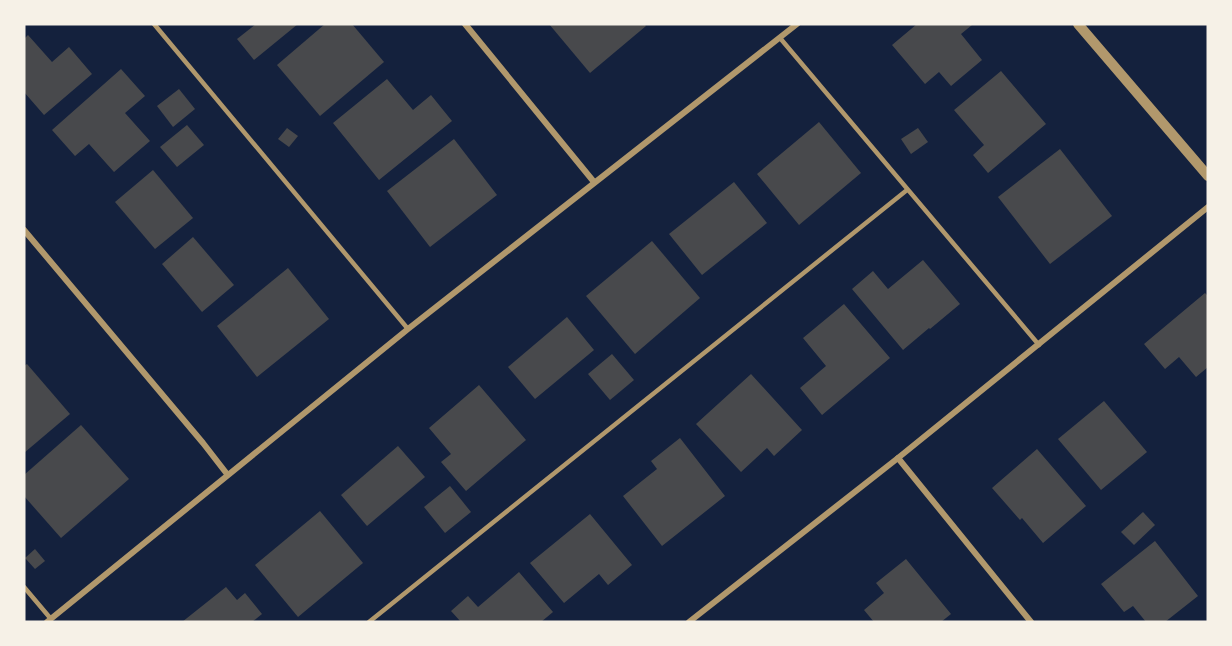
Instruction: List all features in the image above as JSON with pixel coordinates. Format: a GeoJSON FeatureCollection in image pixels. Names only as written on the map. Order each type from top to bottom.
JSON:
{"type":"FeatureCollection","features":[{"type":"Feature","properties":{"kind":"street"},"geometry":{"type":"LineString","coordinates":[[465,24],[594,182]]}},
{"type":"Feature","properties":{"kind":"street"},"geometry":{"type":"LineString","coordinates":[[49,620],[408,329],[797,24]]}},
{"type":"Feature","properties":{"kind":"street"},"geometry":{"type":"LineString","coordinates":[[1078,24],[1208,176]]}},
{"type":"Feature","properties":{"kind":"street"},"geometry":{"type":"LineString","coordinates":[[689,622],[898,458],[1208,207]]}},
{"type":"Feature","properties":{"kind":"street"},"geometry":{"type":"LineString","coordinates":[[24,230],[227,474]]}},
{"type":"Feature","properties":{"kind":"street"},"geometry":{"type":"LineString","coordinates":[[898,458],[1031,622]]}},
{"type":"Feature","properties":{"kind":"lane"},"geometry":{"type":"LineString","coordinates":[[154,24],[408,329]]}},
{"type":"Feature","properties":{"kind":"lane"},"geometry":{"type":"LineString","coordinates":[[780,38],[1039,345]]}},
{"type":"Feature","properties":{"kind":"lane"},"geometry":{"type":"LineString","coordinates":[[369,622],[907,190]]}},
{"type":"Feature","properties":{"kind":"lane"},"geometry":{"type":"LineString","coordinates":[[24,587],[49,620]]}},
{"type":"Feature","properties":{"kind":"building"},"geometry":{"type":"Polygon","coordinates":[[[256,24],[298,24],[254,60],[237,39],[256,24]]]}},
{"type":"Feature","properties":{"kind":"building"},"geometry":{"type":"Polygon","coordinates":[[[325,24],[352,24],[384,62],[320,116],[277,65],[325,24]]]}},
{"type":"Feature","properties":{"kind":"building"},"geometry":{"type":"Polygon","coordinates":[[[549,24],[644,24],[646,26],[590,73],[549,24]]]}},
{"type":"Feature","properties":{"kind":"building"},"geometry":{"type":"Polygon","coordinates":[[[917,24],[971,24],[961,34],[982,60],[951,86],[939,72],[925,84],[892,45],[917,24]]]}},
{"type":"Feature","properties":{"kind":"building"},"geometry":{"type":"Polygon","coordinates":[[[28,35],[52,62],[69,47],[92,74],[44,115],[24,92],[24,39],[28,35]]]}},
{"type":"Feature","properties":{"kind":"building"},"geometry":{"type":"Polygon","coordinates":[[[121,69],[145,96],[125,113],[150,141],[114,172],[89,144],[75,156],[52,130],[121,69]]]}},
{"type":"Feature","properties":{"kind":"building"},"geometry":{"type":"Polygon","coordinates":[[[1001,71],[1046,124],[988,173],[973,155],[984,145],[954,110],[1001,71]]]}},
{"type":"Feature","properties":{"kind":"building"},"geometry":{"type":"Polygon","coordinates":[[[387,79],[413,110],[431,95],[452,121],[379,180],[333,123],[387,79]]]}},
{"type":"Feature","properties":{"kind":"building"},"geometry":{"type":"Polygon","coordinates":[[[179,89],[195,109],[173,127],[157,106],[179,89]]]}},
{"type":"Feature","properties":{"kind":"building"},"geometry":{"type":"Polygon","coordinates":[[[819,122],[861,173],[799,225],[757,174],[819,122]]]}},
{"type":"Feature","properties":{"kind":"building"},"geometry":{"type":"Polygon","coordinates":[[[187,125],[204,145],[177,167],[160,147],[187,125]]]}},
{"type":"Feature","properties":{"kind":"building"},"geometry":{"type":"Polygon","coordinates":[[[287,128],[298,136],[289,147],[278,139],[287,128]]]}},
{"type":"Feature","properties":{"kind":"building"},"geometry":{"type":"Polygon","coordinates":[[[918,128],[928,142],[911,154],[901,139],[918,128]]]}},
{"type":"Feature","properties":{"kind":"building"},"geometry":{"type":"Polygon","coordinates":[[[454,139],[497,195],[430,247],[387,191],[454,139]]]}},
{"type":"Feature","properties":{"kind":"building"},"geometry":{"type":"Polygon","coordinates":[[[1060,149],[1112,216],[1050,264],[998,197],[1060,149]]]}},
{"type":"Feature","properties":{"kind":"building"},"geometry":{"type":"Polygon","coordinates":[[[153,170],[193,218],[155,249],[115,202],[153,170]]]}},
{"type":"Feature","properties":{"kind":"building"},"geometry":{"type":"Polygon","coordinates":[[[734,182],[767,223],[702,275],[669,234],[734,182]]]}},
{"type":"Feature","properties":{"kind":"building"},"geometry":{"type":"Polygon","coordinates":[[[193,237],[234,285],[202,312],[162,264],[193,237]]]}},
{"type":"Feature","properties":{"kind":"building"},"geometry":{"type":"Polygon","coordinates":[[[652,241],[700,298],[635,354],[586,296],[652,241]]]}},
{"type":"Feature","properties":{"kind":"building"},"geometry":{"type":"Polygon","coordinates":[[[923,260],[960,304],[903,350],[852,289],[873,271],[888,289],[923,260]]]}},
{"type":"Feature","properties":{"kind":"building"},"geometry":{"type":"Polygon","coordinates":[[[288,268],[329,319],[257,377],[217,326],[288,268]]]}},
{"type":"Feature","properties":{"kind":"building"},"geometry":{"type":"Polygon","coordinates":[[[1205,293],[1208,296],[1208,367],[1196,377],[1179,357],[1165,369],[1144,344],[1205,293]]]}},
{"type":"Feature","properties":{"kind":"building"},"geometry":{"type":"Polygon","coordinates":[[[844,304],[890,358],[822,415],[800,388],[826,366],[803,338],[844,304]]]}},
{"type":"Feature","properties":{"kind":"building"},"geometry":{"type":"Polygon","coordinates":[[[567,317],[594,350],[535,399],[508,367],[567,317]]]}},
{"type":"Feature","properties":{"kind":"building"},"geometry":{"type":"Polygon","coordinates":[[[612,354],[634,380],[610,400],[588,374],[612,354]]]}},
{"type":"Feature","properties":{"kind":"building"},"geometry":{"type":"Polygon","coordinates":[[[27,364],[70,414],[24,453],[24,366],[27,364]]]}},
{"type":"Feature","properties":{"kind":"building"},"geometry":{"type":"Polygon","coordinates":[[[751,374],[802,430],[774,456],[767,448],[741,472],[696,424],[751,374]]]}},
{"type":"Feature","properties":{"kind":"building"},"geometry":{"type":"Polygon","coordinates":[[[479,385],[526,440],[466,491],[441,462],[451,454],[429,428],[479,385]]]}},
{"type":"Feature","properties":{"kind":"building"},"geometry":{"type":"Polygon","coordinates":[[[1104,401],[1147,452],[1101,490],[1058,439],[1104,401]]]}},
{"type":"Feature","properties":{"kind":"building"},"geometry":{"type":"Polygon","coordinates":[[[81,425],[129,479],[61,538],[24,496],[24,475],[81,425]]]}},
{"type":"Feature","properties":{"kind":"building"},"geometry":{"type":"Polygon","coordinates":[[[680,438],[725,496],[662,546],[623,496],[657,469],[651,461],[680,438]]]}},
{"type":"Feature","properties":{"kind":"building"},"geometry":{"type":"Polygon","coordinates":[[[398,446],[425,477],[367,526],[341,495],[398,446]]]}},
{"type":"Feature","properties":{"kind":"building"},"geometry":{"type":"Polygon","coordinates":[[[1037,449],[1086,506],[1043,543],[992,488],[1037,449]]]}},
{"type":"Feature","properties":{"kind":"building"},"geometry":{"type":"Polygon","coordinates":[[[450,486],[471,512],[445,533],[424,507],[450,486]]]}},
{"type":"Feature","properties":{"kind":"building"},"geometry":{"type":"Polygon","coordinates":[[[320,511],[363,563],[298,617],[255,565],[320,511]]]}},
{"type":"Feature","properties":{"kind":"building"},"geometry":{"type":"Polygon","coordinates":[[[1143,512],[1155,525],[1134,545],[1121,532],[1143,512]]]}},
{"type":"Feature","properties":{"kind":"building"},"geometry":{"type":"Polygon","coordinates":[[[590,514],[632,565],[608,585],[599,574],[564,603],[530,563],[590,514]]]}},
{"type":"Feature","properties":{"kind":"building"},"geometry":{"type":"Polygon","coordinates":[[[1155,541],[1198,596],[1165,622],[1146,622],[1133,606],[1124,612],[1101,584],[1155,541]]]}},
{"type":"Feature","properties":{"kind":"building"},"geometry":{"type":"Polygon","coordinates":[[[35,549],[45,561],[35,569],[25,558],[35,549]]]}},
{"type":"Feature","properties":{"kind":"building"},"geometry":{"type":"Polygon","coordinates":[[[906,559],[951,614],[941,622],[874,622],[864,610],[884,593],[876,583],[906,559]]]}},
{"type":"Feature","properties":{"kind":"building"},"geometry":{"type":"Polygon","coordinates":[[[519,572],[553,612],[541,622],[461,622],[451,611],[468,596],[478,607],[519,572]]]}},
{"type":"Feature","properties":{"kind":"building"},"geometry":{"type":"Polygon","coordinates":[[[226,587],[237,600],[245,593],[262,614],[252,622],[182,622],[226,587]]]}}]}
